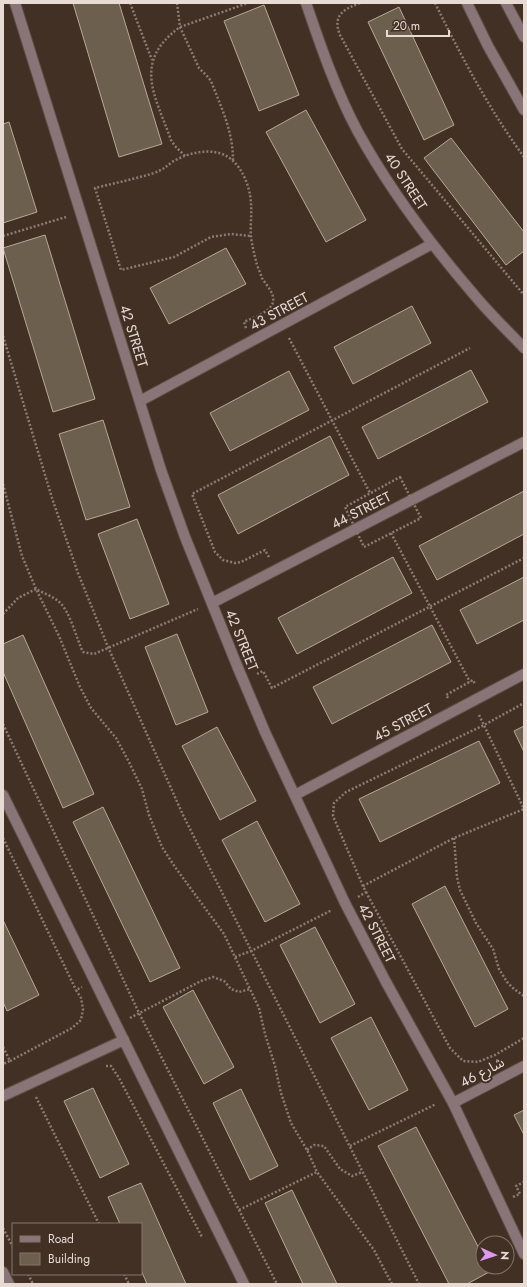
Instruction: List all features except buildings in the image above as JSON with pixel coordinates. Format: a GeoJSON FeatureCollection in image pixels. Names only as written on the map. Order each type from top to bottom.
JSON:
{"type":"FeatureCollection","features":[{"type":"Feature","properties":{"kind":"street","name":"42 STREET"},"geometry":{"type":"LineString","coordinates":[[15,3],[161,470],[182,530],[242,679],[265,732],[345,903],[386,982],[451,1100],[524,1254]]}},
{"type":"Feature","properties":{"kind":"street","name":"40 STREET"},"geometry":{"type":"LineString","coordinates":[[306,3],[330,71],[358,132],[392,190],[432,244],[477,298],[524,348]]}},
{"type":"Feature","properties":{"kind":"street"},"geometry":{"type":"LineString","coordinates":[[467,3],[488,46],[524,110]]}},
{"type":"Feature","properties":{"kind":"street"},"geometry":{"type":"LineString","coordinates":[[509,5],[524,37]]}},
{"type":"Feature","properties":{"kind":"street","name":"43 STREET"},"geometry":{"type":"LineString","coordinates":[[140,401],[432,244]]}},
{"type":"Feature","properties":{"kind":"street","name":"44 STREET"},"geometry":{"type":"LineString","coordinates":[[212,603],[524,442]]}},
{"type":"Feature","properties":{"kind":"street","name":"45 STREET"},"geometry":{"type":"LineString","coordinates":[[295,795],[524,674]]}},
{"type":"Feature","properties":{"kind":"street"},"geometry":{"type":"LineString","coordinates":[[3,795],[244,1284]]}},
{"type":"Feature","properties":{"kind":"street"},"geometry":{"type":"LineString","coordinates":[[3,1096],[124,1040]]}},
{"type":"Feature","properties":{"kind":"street","name":"شارع 46"},"geometry":{"type":"LineString","coordinates":[[451,1100],[524,1066]]}},
{"type":"Feature","properties":{"kind":"street"},"geometry":{"type":"LineString","coordinates":[[3,1272],[9,1284]]}},
{"type":"Feature","properties":{"kind":"path"},"geometry":{"type":"LineString","coordinates":[[130,3],[152,61]]}},
{"type":"Feature","properties":{"kind":"path"},"geometry":{"type":"LineString","coordinates":[[177,3],[180,27],[199,68],[210,81],[229,128],[233,149],[233,160]]}},
{"type":"Feature","properties":{"kind":"path"},"geometry":{"type":"LineString","coordinates":[[185,156],[175,146],[172,140],[152,85],[150,72],[156,51],[162,42],[180,27],[248,3]]}},
{"type":"Feature","properties":{"kind":"path"},"geometry":{"type":"LineString","coordinates":[[360,3],[347,8],[341,13],[337,28],[402,149],[524,295]]}},
{"type":"Feature","properties":{"kind":"path"},"geometry":{"type":"LineString","coordinates":[[435,3],[473,78],[524,157]]}},
{"type":"Feature","properties":{"kind":"path"},"geometry":{"type":"LineString","coordinates":[[251,236],[231,234],[211,237],[174,257],[121,270],[95,188],[163,170],[172,163],[190,154],[212,152],[227,156],[233,160],[247,183],[252,204],[251,236],[256,262],[262,278],[271,292],[273,302],[271,307],[267,310],[244,322],[252,341]]}},
{"type":"Feature","properties":{"kind":"path"},"geometry":{"type":"LineString","coordinates":[[3,236],[81,212]]}},
{"type":"Feature","properties":{"kind":"path"},"geometry":{"type":"LineString","coordinates":[[282,325],[370,494]]}},
{"type":"Feature","properties":{"kind":"path"},"geometry":{"type":"LineString","coordinates":[[3,336],[52,498],[78,573],[108,648],[183,815],[419,1284]]}},
{"type":"Feature","properties":{"kind":"path"},"geometry":{"type":"LineString","coordinates":[[276,570],[265,550],[235,563],[223,560],[218,556],[215,552],[192,494],[470,348]]}},
{"type":"Feature","properties":{"kind":"path"},"geometry":{"type":"LineString","coordinates":[[3,484],[22,556],[36,590],[59,636],[80,687],[91,708],[116,738],[130,762],[142,789],[149,815],[162,847],[224,934],[259,1008],[281,1093],[291,1123],[307,1150],[317,1172],[374,1250],[392,1284]]}},
{"type":"Feature","properties":{"kind":"path"},"geometry":{"type":"LineString","coordinates":[[391,533],[470,682]]}},
{"type":"Feature","properties":{"kind":"path"},"geometry":{"type":"LineString","coordinates":[[242,679],[263,671],[272,688],[524,558]]}},
{"type":"Feature","properties":{"kind":"path"},"geometry":{"type":"LineString","coordinates":[[36,590],[59,602],[68,614],[83,652],[94,654],[212,603]]}},
{"type":"Feature","properties":{"kind":"path"},"geometry":{"type":"LineString","coordinates":[[3,614],[18,598],[36,590]]}},
{"type":"Feature","properties":{"kind":"path"},"geometry":{"type":"LineString","coordinates":[[363,886],[454,838],[524,809],[472,702]]}},
{"type":"Feature","properties":{"kind":"path"},"geometry":{"type":"LineString","coordinates":[[524,703],[484,725],[346,792],[334,803],[333,816],[366,892],[450,1048],[463,1062],[478,1062],[495,1055],[524,1038]]}},
{"type":"Feature","properties":{"kind":"path"},"geometry":{"type":"LineString","coordinates":[[3,724],[139,1013],[277,1284]]}},
{"type":"Feature","properties":{"kind":"path"},"geometry":{"type":"LineString","coordinates":[[3,838],[81,998],[83,1009],[81,1020],[72,1028],[3,1064]]}},
{"type":"Feature","properties":{"kind":"path"},"geometry":{"type":"LineString","coordinates":[[454,838],[456,877],[460,890],[476,923],[493,949],[499,969],[514,990],[524,996]]}},
{"type":"Feature","properties":{"kind":"path"},"geometry":{"type":"LineString","coordinates":[[235,957],[251,951],[366,892]]}},
{"type":"Feature","properties":{"kind":"path"},"geometry":{"type":"LineString","coordinates":[[116,1025],[201,981],[213,977],[224,981],[231,989],[239,992],[250,989]]}},
{"type":"Feature","properties":{"kind":"path"},"geometry":{"type":"LineString","coordinates":[[76,990],[94,980]]}},
{"type":"Feature","properties":{"kind":"path"},"geometry":{"type":"LineString","coordinates":[[3,1046],[10,1061]]}},
{"type":"Feature","properties":{"kind":"path"},"geometry":{"type":"LineString","coordinates":[[104,1066],[111,1066],[119,1078],[204,1243]]}},
{"type":"Feature","properties":{"kind":"path"},"geometry":{"type":"LineString","coordinates":[[42,1093],[35,1096],[98,1223]]}},
{"type":"Feature","properties":{"kind":"path"},"geometry":{"type":"LineString","coordinates":[[350,1146],[451,1100]]}},
{"type":"Feature","properties":{"kind":"path"},"geometry":{"type":"LineString","coordinates":[[307,1150],[314,1145],[324,1146],[340,1169],[352,1176],[362,1172]]}},
{"type":"Feature","properties":{"kind":"path"},"geometry":{"type":"LineString","coordinates":[[239,1210],[317,1172]]}},
{"type":"Feature","properties":{"kind":"path"},"geometry":{"type":"LineString","coordinates":[[3,1228],[12,1245]]}},
{"type":"Feature","properties":{"kind":"path"},"geometry":{"type":"LineString","coordinates":[[28,1275],[33,1284]]}},
{"type":"Feature","properties":{"kind":"path"},"geometry":{"type":"LineString","coordinates":[[124,1275],[129,1284]]}}]}
